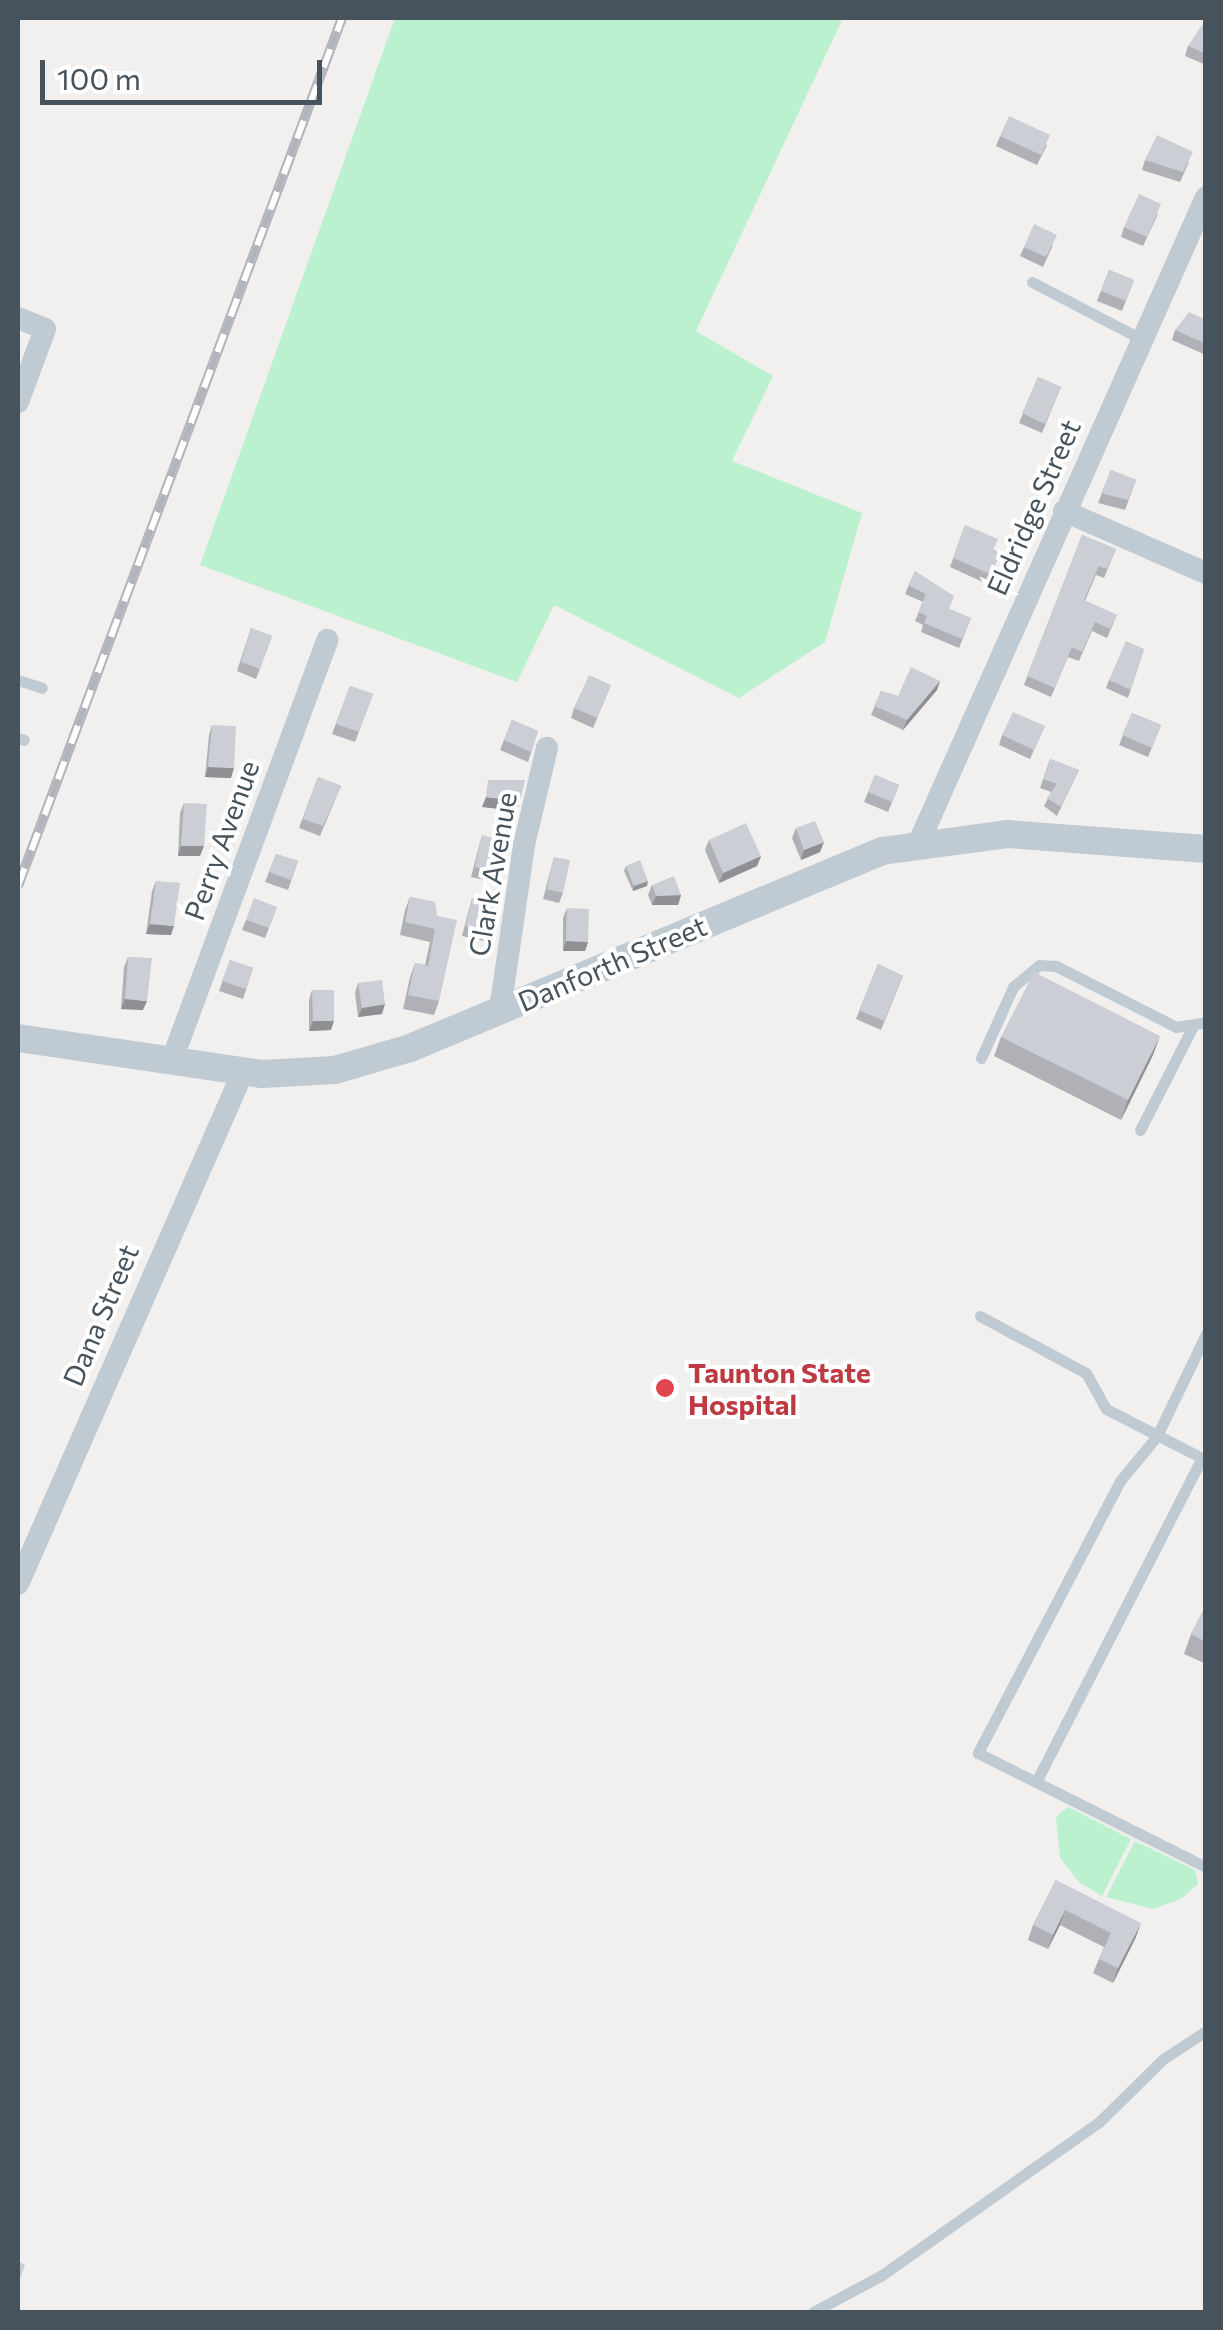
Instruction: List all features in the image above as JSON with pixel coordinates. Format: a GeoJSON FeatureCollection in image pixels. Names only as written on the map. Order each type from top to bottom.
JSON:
{"type":"FeatureCollection","features":[{"type":"Feature","properties":{"kind":"street","name":"Eldridge Street"},"geometry":{"type":"LineString","coordinates":[[919,842],[1205,200]]}},
{"type":"Feature","properties":{"kind":"street"},"geometry":{"type":"LineString","coordinates":[[18,318],[46,329],[18,402]]}},
{"type":"Feature","properties":{"kind":"street"},"geometry":{"type":"LineString","coordinates":[[1064,511],[1206,574]]}},
{"type":"Feature","properties":{"kind":"street","name":"Perry Avenue"},"geometry":{"type":"LineString","coordinates":[[172,1060],[327,640]]}},
{"type":"Feature","properties":{"kind":"street","name":"Clark Avenue"},"geometry":{"type":"LineString","coordinates":[[500,1010],[524,845],[547,748]]}},
{"type":"Feature","properties":{"kind":"street","name":"Danforth Street"},"geometry":{"type":"LineString","coordinates":[[18,1038],[243,1072],[335,1070],[500,1010],[847,863],[919,842],[1007,834],[1206,848]]}},
{"type":"Feature","properties":{"kind":"street","name":"Dana Street"},"geometry":{"type":"LineString","coordinates":[[18,1584],[243,1072]]}},
{"type":"Feature","properties":{"kind":"lane"},"geometry":{"type":"LineString","coordinates":[[1032,282],[1141,339]]}},
{"type":"Feature","properties":{"kind":"lane"},"geometry":{"type":"LineString","coordinates":[[18,680],[42,688]]}},
{"type":"Feature","properties":{"kind":"lane"},"geometry":{"type":"LineString","coordinates":[[981,1058],[1013,987],[1039,965],[1056,966],[1171,1025],[1192,1028],[1206,1022]]}},
{"type":"Feature","properties":{"kind":"lane"},"geometry":{"type":"LineString","coordinates":[[1140,1130],[1192,1028]]}},
{"type":"Feature","properties":{"kind":"lane"},"geometry":{"type":"LineString","coordinates":[[980,1316],[1086,1373],[1106,1408],[1204,1459],[1036,1782]]}},
{"type":"Feature","properties":{"kind":"lane"},"geometry":{"type":"LineString","coordinates":[[1206,1334],[1157,1436],[1120,1481],[978,1753],[1206,1867]]}},
{"type":"Feature","properties":{"kind":"lane"},"geometry":{"type":"LineString","coordinates":[[813,2312],[882,2276],[1083,2133],[1163,2058],[1206,2031]]}},
{"type":"Feature","properties":{"kind":"green space"},"geometry":{"type":"Polygon","coordinates":[[[395,18],[843,18],[696,331],[773,376],[732,461],[862,513],[825,642],[739,698],[554,605],[517,682],[200,565],[395,18]]]}},
{"type":"Feature","properties":{"kind":"green space"},"geometry":{"type":"Polygon","coordinates":[[[1068,1807],[1131,1839],[1102,1896],[1079,1882],[1060,1858],[1056,1817],[1068,1807]]]}},
{"type":"Feature","properties":{"kind":"green space"},"geometry":{"type":"Polygon","coordinates":[[[1135,1841],[1195,1870],[1198,1884],[1181,1899],[1153,1909],[1106,1897],[1135,1841]]]}},
{"type":"Feature","properties":{"kind":"building"},"geometry":{"type":"Polygon","coordinates":[[[1202,25],[1206,26],[1206,54],[1188,46],[1202,25]]]}},
{"type":"Feature","properties":{"kind":"building"},"geometry":{"type":"Polygon","coordinates":[[[1009,116],[1050,135],[1041,155],[1000,136],[1009,116]]]}},
{"type":"Feature","properties":{"kind":"building"},"geometry":{"type":"Polygon","coordinates":[[[1157,135],[1193,152],[1183,172],[1145,160],[1157,135]]]}},
{"type":"Feature","properties":{"kind":"building"},"geometry":{"type":"Polygon","coordinates":[[[1139,194],[1161,204],[1147,237],[1124,227],[1139,194]]]}},
{"type":"Feature","properties":{"kind":"building"},"geometry":{"type":"Polygon","coordinates":[[[1034,224],[1057,235],[1046,257],[1024,247],[1034,224]]]}},
{"type":"Feature","properties":{"kind":"building"},"geometry":{"type":"Polygon","coordinates":[[[1109,270],[1134,280],[1126,301],[1101,291],[1109,270]]]}},
{"type":"Feature","properties":{"kind":"building"},"geometry":{"type":"Polygon","coordinates":[[[1189,312],[1206,320],[1206,344],[1175,330],[1189,312]]]}},
{"type":"Feature","properties":{"kind":"building"},"geometry":{"type":"Polygon","coordinates":[[[1038,377],[1061,387],[1045,424],[1022,413],[1038,377]]]}},
{"type":"Feature","properties":{"kind":"building"},"geometry":{"type":"Polygon","coordinates":[[[1111,470],[1136,480],[1128,500],[1101,493],[1111,470]]]}},
{"type":"Feature","properties":{"kind":"building"},"geometry":{"type":"Polygon","coordinates":[[[965,525],[998,539],[993,550],[1000,553],[990,574],[953,558],[965,525]]]}},
{"type":"Feature","properties":{"kind":"building"},"geometry":{"type":"Polygon","coordinates":[[[1082,535],[1116,549],[1107,569],[1099,566],[1084,600],[1117,615],[1110,629],[1095,622],[1082,652],[1072,647],[1055,688],[1027,676],[1082,535]]]}},
{"type":"Feature","properties":{"kind":"building"},"geometry":{"type":"Polygon","coordinates":[[[915,571],[954,596],[949,609],[971,618],[962,639],[924,623],[927,616],[918,612],[926,594],[908,585],[915,571]]]}},
{"type":"Feature","properties":{"kind":"building"},"geometry":{"type":"Polygon","coordinates":[[[251,628],[272,636],[260,669],[241,662],[251,628]]]}},
{"type":"Feature","properties":{"kind":"building"},"geometry":{"type":"Polygon","coordinates":[[[1126,641],[1144,649],[1131,690],[1109,680],[1126,641]]]}},
{"type":"Feature","properties":{"kind":"building"},"geometry":{"type":"Polygon","coordinates":[[[911,667],[940,681],[907,720],[874,706],[881,691],[898,696],[911,667]]]}},
{"type":"Feature","properties":{"kind":"building"},"geometry":{"type":"Polygon","coordinates":[[[589,675],[611,685],[597,718],[574,708],[589,675]]]}},
{"type":"Feature","properties":{"kind":"building"},"geometry":{"type":"Polygon","coordinates":[[[350,686],[373,694],[359,732],[336,724],[350,686]]]}},
{"type":"Feature","properties":{"kind":"building"},"geometry":{"type":"Polygon","coordinates":[[[1013,712],[1045,726],[1034,750],[1002,735],[1013,712]]]}},
{"type":"Feature","properties":{"kind":"building"},"geometry":{"type":"Polygon","coordinates":[[[1132,713],[1161,725],[1152,748],[1122,735],[1132,713]]]}},
{"type":"Feature","properties":{"kind":"building"},"geometry":{"type":"Polygon","coordinates":[[[512,720],[538,731],[531,752],[504,740],[512,720]]]}},
{"type":"Feature","properties":{"kind":"building"},"geometry":{"type":"Polygon","coordinates":[[[212,725],[236,726],[234,768],[208,767],[212,725]]]}},
{"type":"Feature","properties":{"kind":"building"},"geometry":{"type":"Polygon","coordinates":[[[1050,759],[1079,770],[1061,807],[1047,798],[1057,784],[1043,779],[1050,759]]]}},
{"type":"Feature","properties":{"kind":"building"},"geometry":{"type":"Polygon","coordinates":[[[875,775],[899,785],[892,802],[868,792],[875,775]]]}},
{"type":"Feature","properties":{"kind":"building"},"geometry":{"type":"Polygon","coordinates":[[[318,777],[341,786],[323,826],[303,819],[318,777]]]}},
{"type":"Feature","properties":{"kind":"building"},"geometry":{"type":"Polygon","coordinates":[[[488,780],[525,780],[520,801],[486,797],[488,780]]]}},
{"type":"Feature","properties":{"kind":"building"},"geometry":{"type":"Polygon","coordinates":[[[184,803],[207,804],[204,846],[181,846],[184,803]]]}},
{"type":"Feature","properties":{"kind":"building"},"geometry":{"type":"Polygon","coordinates":[[[815,821],[824,842],[804,850],[796,828],[815,821]]]}},
{"type":"Feature","properties":{"kind":"building"},"geometry":{"type":"Polygon","coordinates":[[[746,823],[761,856],[723,873],[709,840],[746,823]]]}},
{"type":"Feature","properties":{"kind":"building"},"geometry":{"type":"Polygon","coordinates":[[[482,835],[506,841],[498,872],[475,867],[482,835]]]}},
{"type":"Feature","properties":{"kind":"building"},"geometry":{"type":"Polygon","coordinates":[[[276,854],[298,861],[291,880],[269,872],[276,854]]]}},
{"type":"Feature","properties":{"kind":"building"},"geometry":{"type":"Polygon","coordinates":[[[554,857],[570,860],[563,893],[547,889],[554,857]]]}},
{"type":"Feature","properties":{"kind":"building"},"geometry":{"type":"Polygon","coordinates":[[[640,860],[648,881],[634,886],[626,866],[640,860]]]}},
{"type":"Feature","properties":{"kind":"building"},"geometry":{"type":"Polygon","coordinates":[[[674,876],[681,895],[656,896],[652,885],[674,876]]]}},
{"type":"Feature","properties":{"kind":"building"},"geometry":{"type":"Polygon","coordinates":[[[156,881],[180,883],[174,926],[150,924],[156,881]]]}},
{"type":"Feature","properties":{"kind":"building"},"geometry":{"type":"Polygon","coordinates":[[[410,897],[435,902],[437,916],[457,920],[439,1001],[408,995],[415,963],[428,966],[435,929],[405,922],[410,897]]]}},
{"type":"Feature","properties":{"kind":"building"},"geometry":{"type":"Polygon","coordinates":[[[254,898],[277,907],[269,928],[246,920],[254,898]]]}},
{"type":"Feature","properties":{"kind":"building"},"geometry":{"type":"Polygon","coordinates":[[[472,898],[494,903],[488,931],[466,926],[472,898]]]}},
{"type":"Feature","properties":{"kind":"building"},"geometry":{"type":"Polygon","coordinates":[[[567,908],[589,909],[588,942],[566,941],[567,908]]]}},
{"type":"Feature","properties":{"kind":"building"},"geometry":{"type":"Polygon","coordinates":[[[128,957],[152,958],[147,1001],[125,999],[128,957]]]}},
{"type":"Feature","properties":{"kind":"building"},"geometry":{"type":"Polygon","coordinates":[[[230,960],[253,968],[246,989],[222,981],[230,960]]]}},
{"type":"Feature","properties":{"kind":"building"},"geometry":{"type":"Polygon","coordinates":[[[878,964],[903,976],[884,1021],[859,1010],[878,964]]]}},
{"type":"Feature","properties":{"kind":"building"},"geometry":{"type":"Polygon","coordinates":[[[1034,972],[1160,1036],[1128,1100],[1001,1037],[1034,972]]]}},
{"type":"Feature","properties":{"kind":"building"},"geometry":{"type":"Polygon","coordinates":[[[382,980],[385,1004],[362,1008],[358,983],[382,980]]]}},
{"type":"Feature","properties":{"kind":"building"},"geometry":{"type":"Polygon","coordinates":[[[312,990],[334,990],[334,1021],[313,1021],[312,990]]]}},
{"type":"Feature","properties":{"kind":"building"},"geometry":{"type":"Polygon","coordinates":[[[1206,1605],[1206,1642],[1191,1634],[1206,1605]]]}},
{"type":"Feature","properties":{"kind":"building"},"geometry":{"type":"Polygon","coordinates":[[[1056,1880],[1141,1923],[1118,1968],[1099,1959],[1111,1933],[1065,1910],[1053,1935],[1033,1925],[1056,1880]]]}},
{"type":"Feature","properties":{"kind":"building"},"geometry":{"type":"Polygon","coordinates":[[[18,2261],[25,2265],[18,2284],[18,2261]]]}},
{"type":"Feature","properties":{"kind":"railway"},"geometry":{"type":"LineString","coordinates":[[18,886],[342,18]]}},
{"type":"Feature","properties":{"kind":"place","name":"Taunton State Hospital"},"geometry":{"type":"Point","coordinates":[665,1388]}}]}
